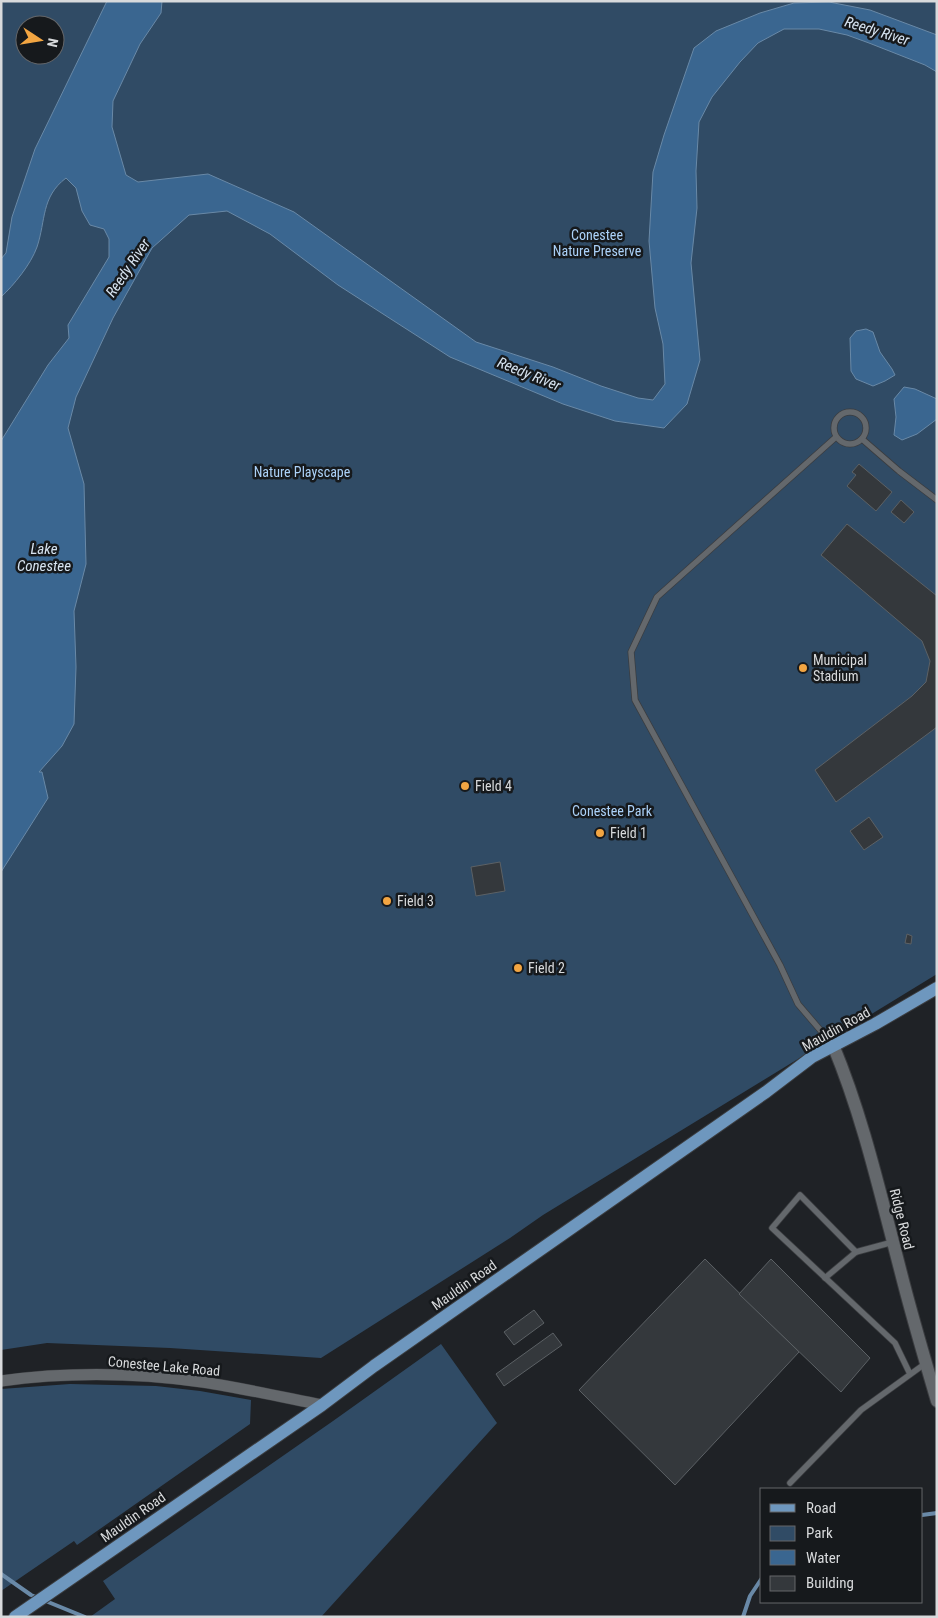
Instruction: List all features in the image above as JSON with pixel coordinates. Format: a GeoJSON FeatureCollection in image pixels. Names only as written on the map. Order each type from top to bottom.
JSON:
{"type":"FeatureCollection","features":[{"type":"Feature","properties":{"kind":"main road","name":"Mauldin Road"},"geometry":{"type":"LineString","coordinates":[[16,1617],[322,1405],[766,1092],[812,1057],[875,1024],[937,988]]}},
{"type":"Feature","properties":{"kind":"street","name":"Ridge Road"},"geometry":{"type":"LineString","coordinates":[[833,1045],[848,1080],[937,1401]]}},
{"type":"Feature","properties":{"kind":"street","name":"Conestee Lake Road"},"geometry":{"type":"LineString","coordinates":[[1,1380],[72,1375],[159,1378],[202,1382],[322,1405]]}},
{"type":"Feature","properties":{"kind":"lane"},"geometry":{"type":"LineString","coordinates":[[851,412],[860,415],[865,422],[866,431],[862,439],[856,444],[849,445],[836,437],[834,428],[836,420],[842,414],[851,412]]}},
{"type":"Feature","properties":{"kind":"lane"},"geometry":{"type":"LineString","coordinates":[[833,1045],[798,1004],[780,965],[635,700],[631,652],[658,597],[836,437]]}},
{"type":"Feature","properties":{"kind":"lane"},"geometry":{"type":"LineString","coordinates":[[862,439],[899,472],[937,500]]}},
{"type":"Feature","properties":{"kind":"lane"},"geometry":{"type":"LineString","coordinates":[[856,1252],[800,1195],[772,1228],[895,1343],[910,1374]]}},
{"type":"Feature","properties":{"kind":"lane"},"geometry":{"type":"LineString","coordinates":[[825,1278],[856,1252],[893,1242]]}},
{"type":"Feature","properties":{"kind":"lane"},"geometry":{"type":"LineString","coordinates":[[790,1483],[861,1410],[926,1363]]}},
{"type":"Feature","properties":{"kind":"green space","name":"Conestee Nature Preserve"},"geometry":{"type":"Polygon","coordinates":[[[4,1],[937,1],[937,974],[543,1215],[321,1358],[170,1348],[47,1343],[1,1350],[1,4],[4,1]]]}},
{"type":"Feature","properties":{"kind":"green space"},"geometry":{"type":"Polygon","coordinates":[[[441,1344],[497,1423],[321,1617],[90,1617],[115,1599],[103,1581],[441,1344]]]}},
{"type":"Feature","properties":{"kind":"green space"},"geometry":{"type":"Polygon","coordinates":[[[70,1384],[156,1386],[251,1400],[250,1424],[77,1545],[74,1541],[1,1591],[1,1389],[70,1384]]]}},
{"type":"Feature","properties":{"kind":"water","name":"Lake Conestee"},"geometry":{"type":"Polygon","coordinates":[[[107,1],[162,1],[161,13],[140,44],[113,101],[112,127],[126,175],[138,182],[208,174],[294,212],[476,342],[553,367],[601,386],[638,398],[653,400],[665,384],[663,344],[655,308],[649,241],[653,172],[694,48],[716,31],[760,13],[794,3],[829,2],[870,10],[937,35],[937,72],[925,65],[847,35],[819,29],[784,29],[758,43],[712,97],[699,122],[696,171],[697,208],[691,263],[700,360],[687,404],[664,428],[615,421],[563,404],[450,357],[338,285],[270,234],[227,211],[189,215],[152,248],[113,318],[76,397],[68,428],[84,484],[86,564],[74,611],[76,667],[74,724],[62,746],[39,772],[42,772],[48,798],[1,872],[1,441],[48,365],[69,338],[68,325],[109,257],[109,239],[104,229],[90,225],[82,211],[76,188],[66,178],[58,185],[48,201],[40,237],[31,260],[17,280],[1,297],[1,259],[6,253],[12,217],[35,149],[107,1]]]}},
{"type":"Feature","properties":{"kind":"water"},"geometry":{"type":"Polygon","coordinates":[[[866,329],[873,332],[880,352],[895,375],[873,386],[856,379],[851,371],[850,338],[856,331],[866,329]]]}},
{"type":"Feature","properties":{"kind":"water"},"geometry":{"type":"Polygon","coordinates":[[[904,387],[915,389],[937,399],[937,419],[917,434],[902,440],[894,435],[896,417],[894,399],[904,387]]]}},
{"type":"Feature","properties":{"kind":"building"},"geometry":{"type":"Polygon","coordinates":[[[859,464],[892,492],[876,511],[847,486],[856,475],[852,472],[859,464]]]}},
{"type":"Feature","properties":{"kind":"building"},"geometry":{"type":"Polygon","coordinates":[[[901,500],[914,512],[904,523],[891,512],[901,500]]]}},
{"type":"Feature","properties":{"kind":"building"},"geometry":{"type":"Polygon","coordinates":[[[847,524],[937,596],[937,727],[836,802],[815,770],[912,696],[926,682],[930,661],[922,641],[821,555],[847,524]]]}},
{"type":"Feature","properties":{"kind":"building"},"geometry":{"type":"Polygon","coordinates":[[[869,817],[883,837],[864,850],[850,831],[869,817]]]}},
{"type":"Feature","properties":{"kind":"building"},"geometry":{"type":"Polygon","coordinates":[[[500,862],[505,891],[476,896],[471,867],[500,862]]]}},
{"type":"Feature","properties":{"kind":"building"},"geometry":{"type":"Polygon","coordinates":[[[907,934],[912,936],[911,944],[905,943],[907,934]]]}},
{"type":"Feature","properties":{"kind":"building"},"geometry":{"type":"Polygon","coordinates":[[[705,1259],[799,1352],[675,1485],[579,1390],[705,1259]]]}},
{"type":"Feature","properties":{"kind":"building"},"geometry":{"type":"Polygon","coordinates":[[[771,1259],[870,1358],[841,1392],[739,1294],[771,1259]]]}},
{"type":"Feature","properties":{"kind":"building"},"geometry":{"type":"Polygon","coordinates":[[[534,1310],[544,1323],[514,1345],[504,1332],[534,1310]]]}},
{"type":"Feature","properties":{"kind":"building"},"geometry":{"type":"Polygon","coordinates":[[[553,1333],[562,1345],[504,1386],[496,1374],[553,1333]]]}},
{"type":"Feature","properties":{"kind":"waterway"},"geometry":{"type":"LineString","coordinates":[[923,1515],[937,1513]]}},
{"type":"Feature","properties":{"kind":"waterway"},"geometry":{"type":"LineString","coordinates":[[1,1574],[31,1595],[85,1617]]}},
{"type":"Feature","properties":{"kind":"waterway"},"geometry":{"type":"LineString","coordinates":[[743,1617],[750,1596],[760,1581]]}},
{"type":"Feature","properties":{"kind":"place","name":"Municipal Stadium"},"geometry":{"type":"Point","coordinates":[803,668]}},
{"type":"Feature","properties":{"kind":"place","name":"Field 4"},"geometry":{"type":"Point","coordinates":[465,786]}},
{"type":"Feature","properties":{"kind":"place","name":"Field 1"},"geometry":{"type":"Point","coordinates":[600,833]}},
{"type":"Feature","properties":{"kind":"place","name":"Field 3"},"geometry":{"type":"Point","coordinates":[387,901]}},
{"type":"Feature","properties":{"kind":"place","name":"Field 2"},"geometry":{"type":"Point","coordinates":[518,968]}},
{"type":"Feature","properties":{"kind":"water label","name":"Reedy River"},"geometry":{"type":"Point","coordinates":[877,31]}},
{"type":"Feature","properties":{"kind":"water label","name":"Reedy River"},"geometry":{"type":"Point","coordinates":[128,268]}},
{"type":"Feature","properties":{"kind":"water label","name":"Reedy River"},"geometry":{"type":"Point","coordinates":[529,374]}},
{"type":"Feature","properties":{"kind":"park label","name":"Nature Playscape"},"geometry":{"type":"Point","coordinates":[302,472]}},
{"type":"Feature","properties":{"kind":"park label","name":"Conestee Park"},"geometry":{"type":"Point","coordinates":[612,811]}}]}
